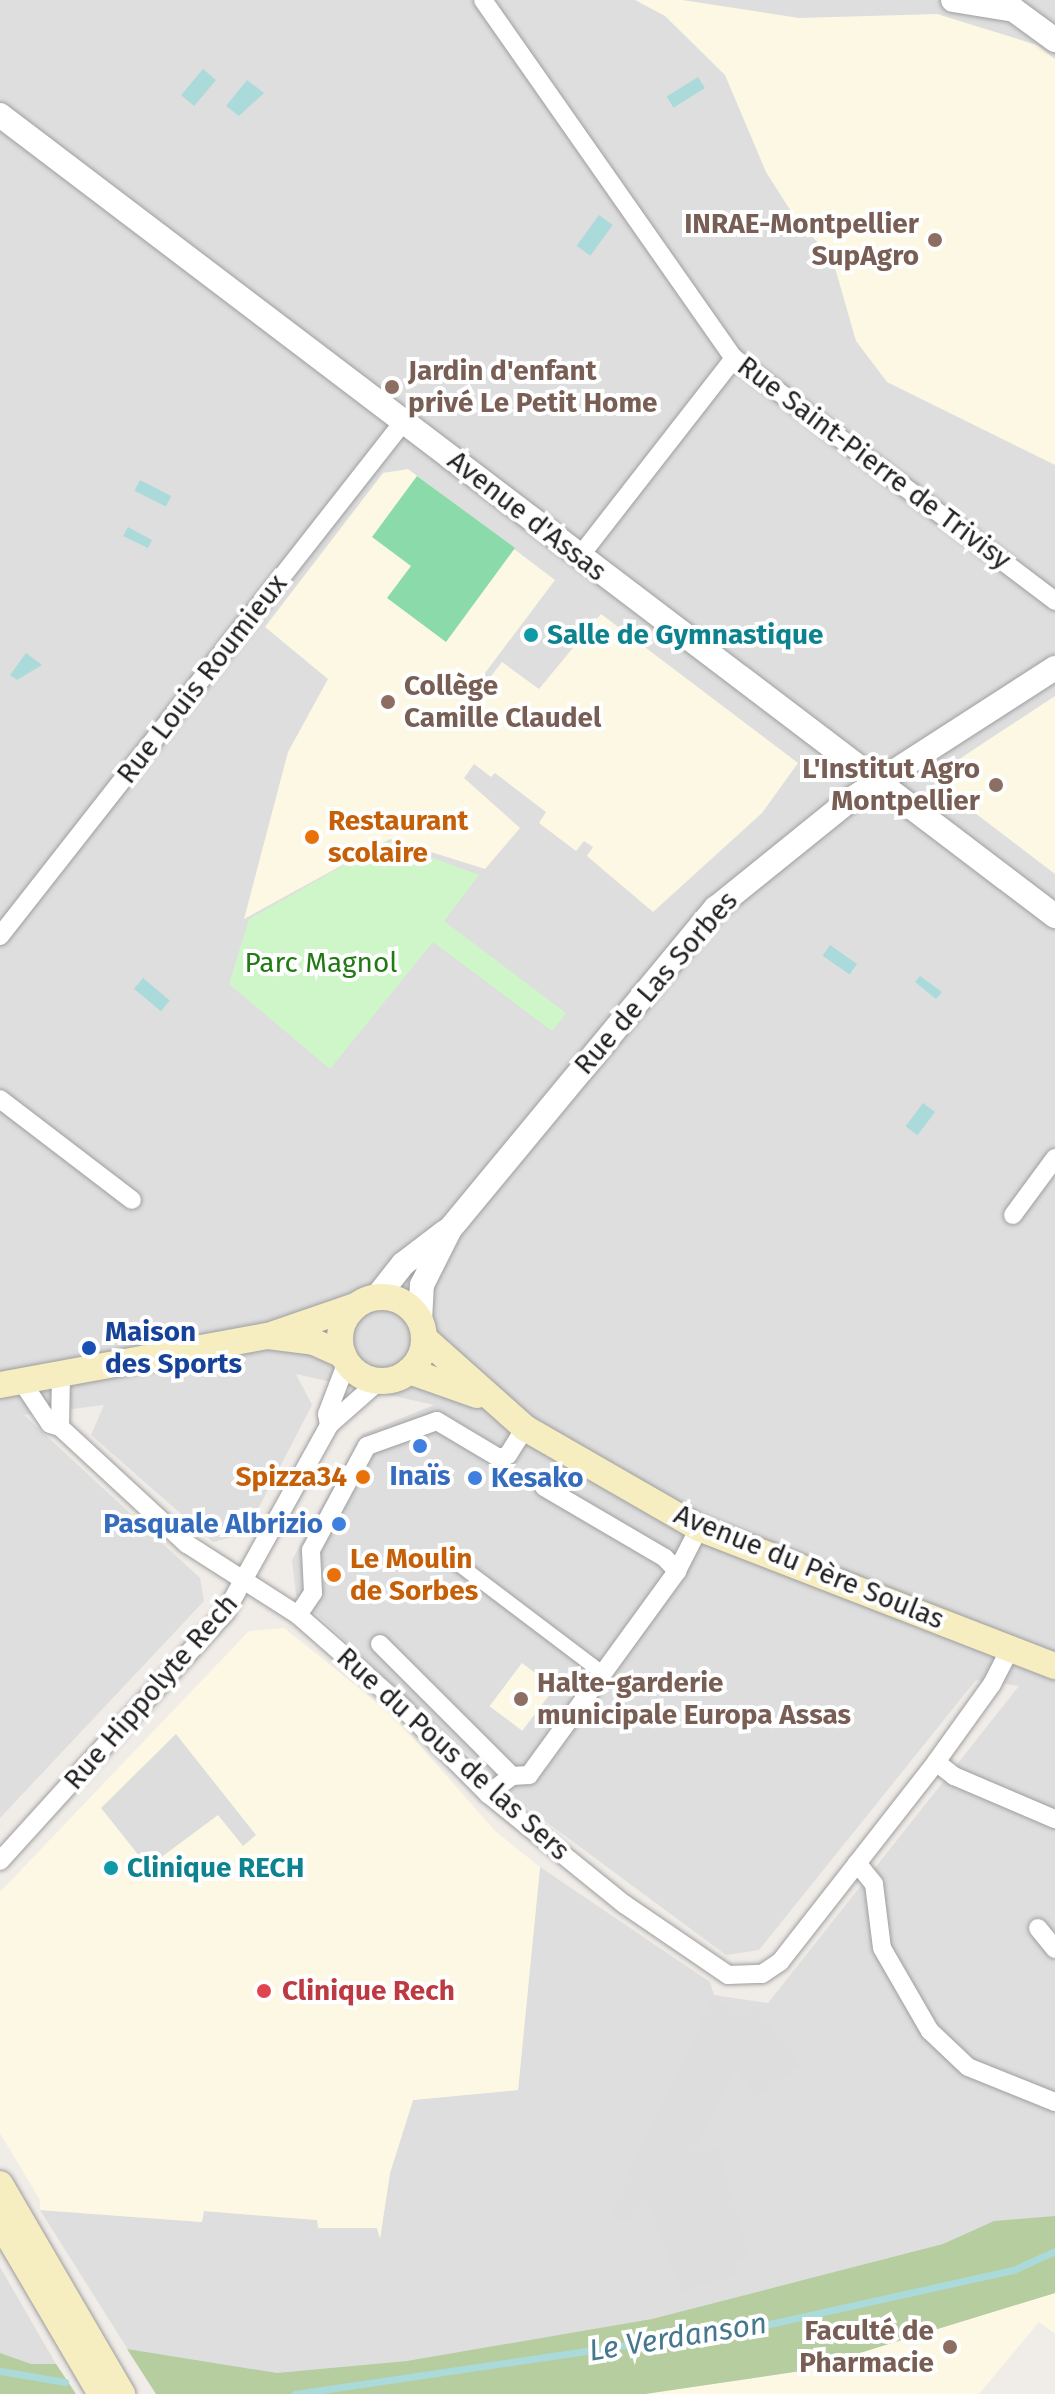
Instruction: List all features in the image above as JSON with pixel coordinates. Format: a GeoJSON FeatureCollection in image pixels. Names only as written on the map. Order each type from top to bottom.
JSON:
{"type":"FeatureCollection","features":[{"type":"Feature","properties":{"kind":"main road"},"geometry":{"type":"LineString","coordinates":[[345,1358],[341,1329],[366,1302]]}},
{"type":"Feature","properties":{"kind":"main road"},"geometry":{"type":"LineString","coordinates":[[11,1383],[268,1336],[366,1302],[403,1302],[422,1330],[409,1371],[379,1381],[314,1342],[268,1336]]}},
{"type":"Feature","properties":{"kind":"main road","name":"Avenue du Père Soulas"},"geometry":{"type":"LineString","coordinates":[[422,1330],[491,1401],[525,1428],[699,1528],[1055,1666]]}},
{"type":"Feature","properties":{"kind":"main road","name":"Avenue du Père Soulas"},"geometry":{"type":"LineString","coordinates":[[409,1371],[439,1378],[491,1401]]}},
{"type":"Feature","properties":{"kind":"main road"},"geometry":{"type":"LineString","coordinates":[[0,2184],[122,2394]]}},
{"type":"Feature","properties":{"kind":"main road"},"geometry":{"type":"LineString","coordinates":[[0,2222],[101,2394]]}},
{"type":"Feature","properties":{"kind":"street","name":"Rue Saint-Pierre de Trivisy"},"geometry":{"type":"LineString","coordinates":[[483,0],[734,358],[1055,601]]}},
{"type":"Feature","properties":{"kind":"street"},"geometry":{"type":"LineString","coordinates":[[953,0],[1021,5],[1055,40]]}},
{"type":"Feature","properties":{"kind":"street","name":"Avenue d'Assas"},"geometry":{"type":"LineString","coordinates":[[0,115],[1055,916]]}},
{"type":"Feature","properties":{"kind":"street"},"geometry":{"type":"LineString","coordinates":[[580,556],[734,358]]}},
{"type":"Feature","properties":{"kind":"street","name":"Rue Louis Roumieux"},"geometry":{"type":"LineString","coordinates":[[0,936],[404,421]]}},
{"type":"Feature","properties":{"kind":"street","name":"Rue de Las Sorbes"},"geometry":{"type":"LineString","coordinates":[[422,1330],[422,1285],[450,1229],[716,908],[850,800],[1055,668]]}},
{"type":"Feature","properties":{"kind":"street"},"geometry":{"type":"LineString","coordinates":[[0,1099],[132,1200]]}},
{"type":"Feature","properties":{"kind":"street"},"geometry":{"type":"LineString","coordinates":[[1013,1215],[1055,1158]]}},
{"type":"Feature","properties":{"kind":"street","name":"Rue de Las Sorbes"},"geometry":{"type":"LineString","coordinates":[[366,1302],[412,1255],[450,1229]]}},
{"type":"Feature","properties":{"kind":"street","name":"Rue Hippolyte Rech"},"geometry":{"type":"LineString","coordinates":[[329,1425],[327,1414],[345,1358]]}},
{"type":"Feature","properties":{"kind":"street"},"geometry":{"type":"LineString","coordinates":[[60,1427],[61,1375]]}},
{"type":"Feature","properties":{"kind":"street","name":"Rue Hippolyte Rech"},"geometry":{"type":"LineString","coordinates":[[0,1861],[174,1672],[245,1584],[329,1425],[379,1381]]}},
{"type":"Feature","properties":{"kind":"street","name":"Rue du Pous de las Sers"},"geometry":{"type":"LineString","coordinates":[[11,1383],[50,1424],[60,1427],[187,1544],[245,1584],[298,1615],[398,1703],[488,1794],[624,1904],[728,1975],[745,1978],[780,1962],[936,1762],[992,1684],[1011,1647]]}},
{"type":"Feature","properties":{"kind":"street"},"geometry":{"type":"LineString","coordinates":[[298,1615],[313,1593],[311,1550],[367,1446],[437,1421],[499,1458],[508,1455],[525,1428]]}},
{"type":"Feature","properties":{"kind":"street"},"geometry":{"type":"LineString","coordinates":[[544,1487],[665,1558],[677,1571]]}},
{"type":"Feature","properties":{"kind":"street"},"geometry":{"type":"LineString","coordinates":[[488,1794],[512,1776],[529,1775],[677,1571],[699,1528]]}},
{"type":"Feature","properties":{"kind":"street"},"geometry":{"type":"LineString","coordinates":[[453,1560],[604,1674]]}},
{"type":"Feature","properties":{"kind":"street"},"geometry":{"type":"LineString","coordinates":[[380,1644],[512,1776]]}},
{"type":"Feature","properties":{"kind":"street"},"geometry":{"type":"LineString","coordinates":[[936,1762],[954,1776],[1055,1819]]}},
{"type":"Feature","properties":{"kind":"street"},"geometry":{"type":"LineString","coordinates":[[857,1863],[874,1884],[882,1948],[930,2031],[968,2067],[1055,2102]]}},
{"type":"Feature","properties":{"kind":"street"},"geometry":{"type":"LineString","coordinates":[[1038,1928],[1055,1949]]}},
{"type":"Feature","properties":{"kind":"shaded area"},"geometry":{"type":"Polygon","coordinates":[[[0,0],[1055,0],[1055,2293],[801,2371],[645,2394],[156,2394],[40,2210],[202,2222],[203,2211],[318,2220],[318,2227],[377,2228],[380,2237],[390,2173],[413,2100],[518,2090],[540,1867],[710,1982],[714,1995],[768,2003],[1019,1686],[976,1680],[759,1950],[726,1955],[522,1804],[296,1595],[292,1560],[362,1434],[434,1405],[296,1374],[312,1405],[245,1534],[213,1542],[91,1435],[104,1405],[24,1415],[200,1578],[204,1601],[0,1818],[0,0]]]}},
{"type":"Feature","properties":{"kind":"shaded area","name":"INRAE-Montpellier SupAgro"},"geometry":{"type":"Polygon","coordinates":[[[635,0],[682,0],[799,18],[937,14],[1037,45],[1055,59],[1055,465],[887,382],[856,341],[831,254],[801,227],[766,172],[725,75],[665,16],[635,0]]]}},
{"type":"Feature","properties":{"kind":"shaded area"},"geometry":{"type":"Polygon","coordinates":[[[408,469],[555,580],[482,677],[487,681],[502,662],[539,689],[601,614],[798,763],[762,813],[653,912],[587,856],[593,847],[584,841],[576,851],[539,823],[546,812],[495,773],[491,777],[474,764],[464,778],[520,828],[485,869],[390,839],[244,919],[288,752],[328,679],[265,627],[383,473],[408,469]]]}},
{"type":"Feature","properties":{"kind":"shaded area","name":"L'Institut Agro Montpellier"},"geometry":{"type":"Polygon","coordinates":[[[1055,696],[1055,874],[937,784],[938,773],[1055,696]]]}},
{"type":"Feature","properties":{"kind":"shaded area","name":"Clinique Rech"},"geometry":{"type":"Polygon","coordinates":[[[284,1628],[394,1716],[495,1831],[540,1867],[518,2090],[413,2100],[390,2173],[380,2239],[377,2228],[318,2228],[317,2220],[204,2211],[202,2222],[40,2210],[40,2200],[0,2133],[0,1892],[249,1631],[284,1628]]]}},
{"type":"Feature","properties":{"kind":"shaded area","name":"Halte-garderie municipale Europa Assas"},"geometry":{"type":"Polygon","coordinates":[[[522,1663],[555,1688],[522,1731],[490,1706],[522,1663]]]}},
{"type":"Feature","properties":{"kind":"shaded area"},"geometry":{"type":"Polygon","coordinates":[[[176,1734],[256,1835],[243,1846],[218,1815],[148,1867],[101,1808],[176,1734]]]}},
{"type":"Feature","properties":{"kind":"shaded area"},"geometry":{"type":"Polygon","coordinates":[[[714,1995],[740,2017],[754,2005],[801,2065],[757,2097],[735,2069],[690,2156],[718,2148],[749,2257],[735,2262],[738,2275],[681,2291],[646,2198],[633,2221],[609,2216],[714,1995]]]}},
{"type":"Feature","properties":{"kind":"shaded area"},"geometry":{"type":"Polygon","coordinates":[[[0,2267],[56,2364],[76,2394],[0,2394],[0,2267]]]}},
{"type":"Feature","properties":{"kind":"shaded area","name":"Faculté de Pharmacie"},"geometry":{"type":"Polygon","coordinates":[[[1055,2293],[1055,2334],[1039,2322],[979,2394],[645,2394],[801,2371],[1055,2293]]]}},
{"type":"Feature","properties":{"kind":"green space"},"geometry":{"type":"Polygon","coordinates":[[[417,476],[515,548],[446,642],[387,598],[411,566],[372,537],[417,476]]]}},
{"type":"Feature","properties":{"kind":"green space","name":"Parc Magnol"},"geometry":{"type":"Polygon","coordinates":[[[387,841],[479,875],[444,921],[566,1013],[552,1031],[433,942],[330,1069],[229,984],[249,919],[387,841]]]}},
{"type":"Feature","properties":{"kind":"green space"},"geometry":{"type":"Polygon","coordinates":[[[1055,2216],[1055,2293],[801,2371],[645,2394],[156,2394],[127,2349],[277,2373],[407,2361],[652,2319],[943,2244],[994,2221],[1055,2216]]]}},
{"type":"Feature","properties":{"kind":"green space"},"geometry":{"type":"Polygon","coordinates":[[[0,2353],[31,2364],[56,2364],[76,2394],[0,2394],[0,2353]]]}},
{"type":"Feature","properties":{"kind":"water"},"geometry":{"type":"Polygon","coordinates":[[[203,69],[216,80],[194,106],[181,95],[203,69]]]}},
{"type":"Feature","properties":{"kind":"water"},"geometry":{"type":"Polygon","coordinates":[[[698,77],[705,88],[674,108],[667,97],[698,77]]]}},
{"type":"Feature","properties":{"kind":"water"},"geometry":{"type":"Polygon","coordinates":[[[247,80],[264,93],[239,116],[226,106],[247,80]]]}},
{"type":"Feature","properties":{"kind":"water"},"geometry":{"type":"Polygon","coordinates":[[[599,215],[613,225],[590,256],[577,246],[599,215]]]}},
{"type":"Feature","properties":{"kind":"water"},"geometry":{"type":"Polygon","coordinates":[[[140,480],[171,496],[166,507],[135,491],[140,480]]]}},
{"type":"Feature","properties":{"kind":"water"},"geometry":{"type":"Polygon","coordinates":[[[128,527],[152,540],[148,548],[123,536],[128,527]]]}},
{"type":"Feature","properties":{"kind":"water"},"geometry":{"type":"Polygon","coordinates":[[[26,653],[42,665],[17,680],[10,675],[26,653]]]}},
{"type":"Feature","properties":{"kind":"water"},"geometry":{"type":"Polygon","coordinates":[[[830,945],[857,964],[850,975],[823,956],[830,945]]]}},
{"type":"Feature","properties":{"kind":"water"},"geometry":{"type":"Polygon","coordinates":[[[920,976],[942,992],[936,999],[915,982],[920,976]]]}},
{"type":"Feature","properties":{"kind":"water"},"geometry":{"type":"Polygon","coordinates":[[[143,978],[170,1000],[161,1011],[134,989],[143,978]]]}},
{"type":"Feature","properties":{"kind":"water"},"geometry":{"type":"Polygon","coordinates":[[[923,1103],[935,1112],[918,1135],[906,1126],[923,1103]]]}},
{"type":"Feature","properties":{"kind":"waterway","name":"Le Verdanson"},"geometry":{"type":"LineString","coordinates":[[295,2394],[765,2325],[1013,2270],[1055,2251]]}},
{"type":"Feature","properties":{"kind":"waterway","name":"Le Verdanson"},"geometry":{"type":"LineString","coordinates":[[0,2371],[65,2382]]}},
{"type":"Feature","properties":{"kind":"place","name":"INRAE-Montpellier SupAgro"},"geometry":{"type":"Point","coordinates":[935,240]}},
{"type":"Feature","properties":{"kind":"place","name":"Jardin d'enfant privé Le Petit Home"},"geometry":{"type":"Point","coordinates":[392,387]}},
{"type":"Feature","properties":{"kind":"place","name":"Salle de Gymnastique"},"geometry":{"type":"Point","coordinates":[531,635]}},
{"type":"Feature","properties":{"kind":"place","name":"Collège Camille Claudel"},"geometry":{"type":"Point","coordinates":[388,702]}},
{"type":"Feature","properties":{"kind":"place","name":"L'Institut Agro Montpellier"},"geometry":{"type":"Point","coordinates":[996,785]}},
{"type":"Feature","properties":{"kind":"place","name":"Restaurant scolaire"},"geometry":{"type":"Point","coordinates":[312,837]}},
{"type":"Feature","properties":{"kind":"place","name":"Maison des Sports"},"geometry":{"type":"Point","coordinates":[89,1348]}},
{"type":"Feature","properties":{"kind":"place","name":"Inaïs"},"geometry":{"type":"Point","coordinates":[420,1446]}},
{"type":"Feature","properties":{"kind":"place","name":"Spizza34"},"geometry":{"type":"Point","coordinates":[363,1477]}},
{"type":"Feature","properties":{"kind":"place","name":"Kesako"},"geometry":{"type":"Point","coordinates":[475,1478]}},
{"type":"Feature","properties":{"kind":"place","name":"Pasquale Albrizio"},"geometry":{"type":"Point","coordinates":[339,1524]}},
{"type":"Feature","properties":{"kind":"place","name":"Le Moulin de Sorbes"},"geometry":{"type":"Point","coordinates":[334,1575]}},
{"type":"Feature","properties":{"kind":"place","name":"Halte-garderie municipale Europa Assas"},"geometry":{"type":"Point","coordinates":[521,1699]}},
{"type":"Feature","properties":{"kind":"place","name":"Clinique RECH"},"geometry":{"type":"Point","coordinates":[111,1868]}},
{"type":"Feature","properties":{"kind":"place","name":"Clinique Rech"},"geometry":{"type":"Point","coordinates":[264,1991]}},
{"type":"Feature","properties":{"kind":"place","name":"Faculté de Pharmacie"},"geometry":{"type":"Point","coordinates":[950,2347]}}]}
